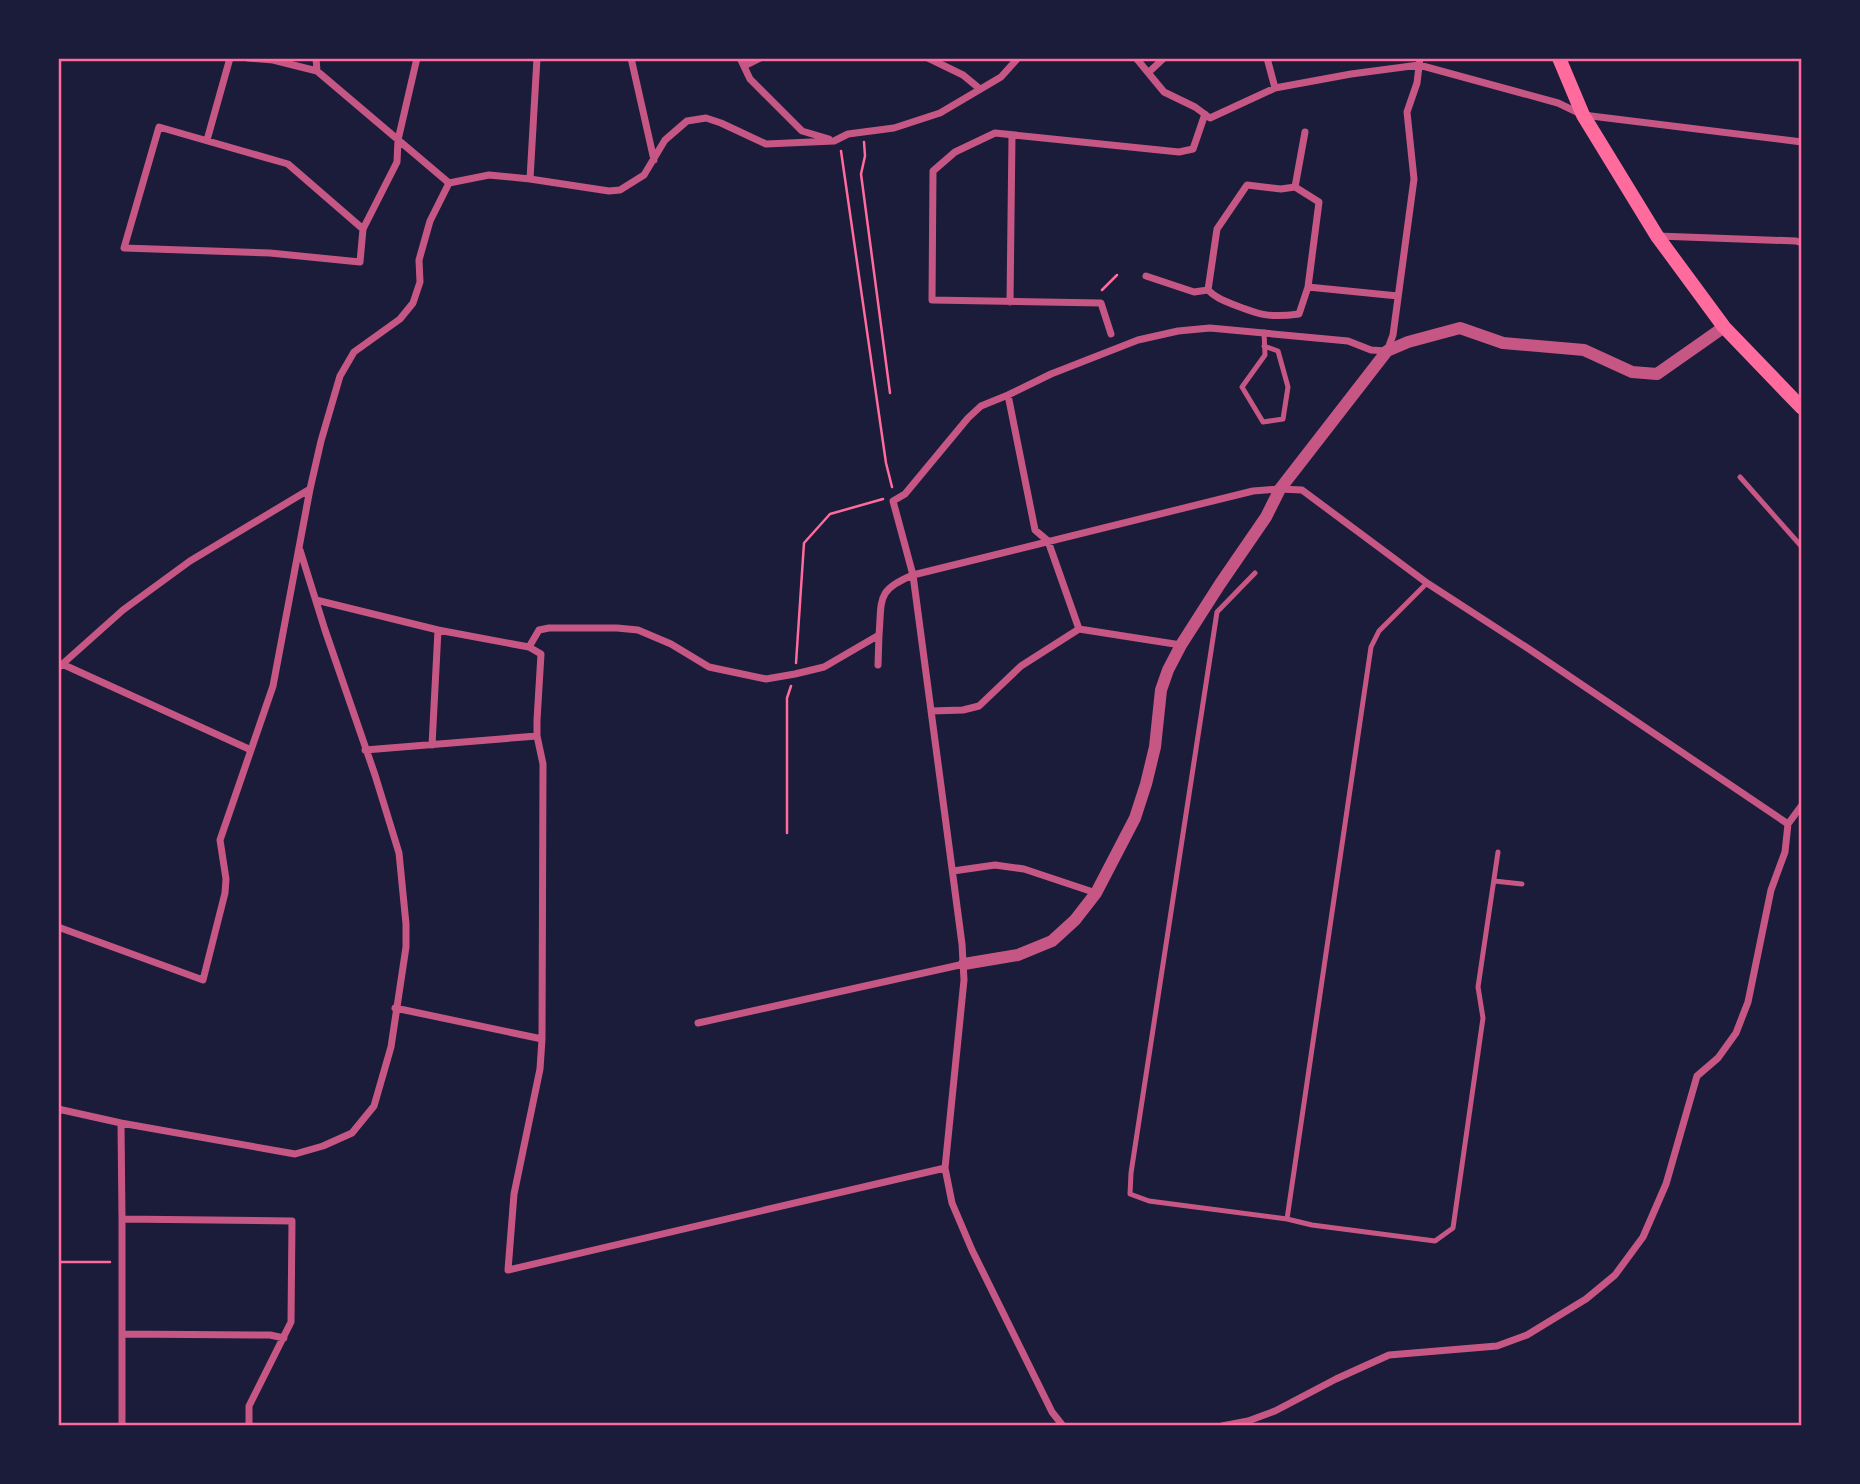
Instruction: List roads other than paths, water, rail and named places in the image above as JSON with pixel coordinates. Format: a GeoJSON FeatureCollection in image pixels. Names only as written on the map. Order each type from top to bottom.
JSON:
{"type":"FeatureCollection","features":[{"type":"Feature","properties":{"kind":"main road"},"geometry":{"type":"LineString","coordinates":[[1559,58],[1583,115],[1657,236],[1724,327],[1802,408]]}},
{"type":"Feature","properties":{"kind":"street"},"geometry":{"type":"LineString","coordinates":[[207,140],[230,58]]}},
{"type":"Feature","properties":{"kind":"street"},"geometry":{"type":"LineString","coordinates":[[248,58],[273,59],[317,71],[449,183]]}},
{"type":"Feature","properties":{"kind":"street"},"geometry":{"type":"LineString","coordinates":[[316,58],[317,71]]}},
{"type":"Feature","properties":{"kind":"street"},"geometry":{"type":"LineString","coordinates":[[363,229],[288,163],[159,127],[124,248],[270,253],[360,262],[363,229],[397,162],[398,140],[417,58]]}},
{"type":"Feature","properties":{"kind":"street"},"geometry":{"type":"LineString","coordinates":[[530,179],[537,58]]}},
{"type":"Feature","properties":{"kind":"street"},"geometry":{"type":"LineString","coordinates":[[631,58],[654,160]]}},
{"type":"Feature","properties":{"kind":"street"},"geometry":{"type":"LineString","coordinates":[[740,58],[750,79],[802,131],[834,141]]}},
{"type":"Feature","properties":{"kind":"street"},"geometry":{"type":"LineString","coordinates":[[744,66],[760,58]]}},
{"type":"Feature","properties":{"kind":"street"},"geometry":{"type":"LineString","coordinates":[[928,58],[963,75],[980,89]]}},
{"type":"Feature","properties":{"kind":"street"},"geometry":{"type":"LineString","coordinates":[[449,183],[489,174],[609,191],[620,190],[644,175],[665,140],[687,121],[706,118],[766,144],[834,141],[848,134],[894,128],[940,113],[1000,77],[1018,58]]}},
{"type":"Feature","properties":{"kind":"street"},"geometry":{"type":"LineString","coordinates":[[1136,58],[1164,92],[1210,118],[1275,88],[1419,61],[1558,103],[1583,115],[1802,140]]}},
{"type":"Feature","properties":{"kind":"street"},"geometry":{"type":"LineString","coordinates":[[1149,72],[1164,58]]}},
{"type":"Feature","properties":{"kind":"street"},"geometry":{"type":"LineString","coordinates":[[1267,58],[1275,88]]}},
{"type":"Feature","properties":{"kind":"street"},"geometry":{"type":"LineString","coordinates":[[698,1023],[964,964],[1018,955],[1052,941],[1075,920],[1096,893],[1135,818],[1155,747],[1161,690],[1181,645],[1266,517],[1280,489],[1387,351],[1393,335],[1414,179],[1407,112],[1416,83],[1419,61]]}},
{"type":"Feature","properties":{"kind":"street"},"geometry":{"type":"LineString","coordinates":[[1111,334],[1101,303],[932,300],[933,171],[955,152],[995,133],[1179,152],[1193,149],[1205,114]]}},
{"type":"Feature","properties":{"kind":"street"},"geometry":{"type":"LineString","coordinates":[[1295,187],[1305,132]]}},
{"type":"Feature","properties":{"kind":"street"},"geometry":{"type":"LineString","coordinates":[[1010,302],[1012,135]]}},
{"type":"Feature","properties":{"kind":"street"},"geometry":{"type":"LineString","coordinates":[[58,927],[203,980],[225,893],[226,879],[219,840],[274,686],[310,489],[340,376],[354,352],[400,319],[413,303],[420,282],[419,260],[430,221],[449,183]]}},
{"type":"Feature","properties":{"kind":"street"},"geometry":{"type":"LineString","coordinates":[[1247,185],[1281,189],[1295,187],[1318,202],[1308,287],[1299,314],[1282,317],[1260,315],[1215,297],[1208,290],[1217,229],[1247,185]]}},
{"type":"Feature","properties":{"kind":"street"},"geometry":{"type":"LineString","coordinates":[[1657,236],[1796,240],[1802,243]]}},
{"type":"Feature","properties":{"kind":"street"},"geometry":{"type":"LineString","coordinates":[[1146,276],[1194,292],[1208,290]]}},
{"type":"Feature","properties":{"kind":"street"},"geometry":{"type":"LineString","coordinates":[[1308,287],[1398,296]]}},
{"type":"Feature","properties":{"kind":"street"},"geometry":{"type":"LineString","coordinates":[[1063,1426],[1052,1412],[977,1261],[952,1203],[945,1168],[964,964],[913,575],[893,501],[905,494],[981,406],[1051,374],[1138,340],[1178,331],[1210,328],[1264,332],[1348,341],[1371,350],[1387,351],[1408,342],[1460,328],[1503,343],[1584,350],[1632,372],[1657,374],[1724,327]]}},
{"type":"Feature","properties":{"kind":"street"},"geometry":{"type":"LineString","coordinates":[[1008,395],[1035,530],[1048,541],[1079,629]]}},
{"type":"Feature","properties":{"kind":"street"},"geometry":{"type":"LineString","coordinates":[[251,750],[60,666],[124,610],[190,561],[310,489]]}},
{"type":"Feature","properties":{"kind":"street"},"geometry":{"type":"LineString","coordinates":[[878,665],[882,597],[893,583],[913,575],[1253,491],[1302,490],[1427,583],[1788,824]]}},
{"type":"Feature","properties":{"kind":"street"},"geometry":{"type":"LineString","coordinates":[[58,1109],[295,1154],[323,1146],[352,1133],[374,1106],[391,1047],[405,947],[405,901],[399,853],[300,549]]}},
{"type":"Feature","properties":{"kind":"street"},"geometry":{"type":"LineString","coordinates":[[316,600],[438,630],[529,647],[541,654],[537,736],[543,764],[542,1039],[540,1069],[514,1194],[508,1270],[945,1168]]}},
{"type":"Feature","properties":{"kind":"street"},"geometry":{"type":"LineString","coordinates":[[529,647],[539,630],[549,628],[638,630],[671,644],[709,667],[766,679],[824,667],[879,635]]}},
{"type":"Feature","properties":{"kind":"street"},"geometry":{"type":"LineString","coordinates":[[931,711],[963,710],[979,706],[1021,666],[1079,629],[1181,645]]}},
{"type":"Feature","properties":{"kind":"street"},"geometry":{"type":"LineString","coordinates":[[432,745],[438,630]]}},
{"type":"Feature","properties":{"kind":"street"},"geometry":{"type":"LineString","coordinates":[[365,750],[537,736]]}},
{"type":"Feature","properties":{"kind":"street"},"geometry":{"type":"LineString","coordinates":[[1222,1426],[1248,1422],[1275,1411],[1389,1355],[1497,1346],[1527,1335],[1586,1298],[1615,1275],[1643,1237],[1666,1184],[1697,1076],[1718,1058],[1736,1033],[1748,1002],[1770,890],[1785,852],[1788,824],[1802,805]]}},
{"type":"Feature","properties":{"kind":"street"},"geometry":{"type":"LineString","coordinates":[[953,871],[995,865],[1024,869],[1096,893]]}},
{"type":"Feature","properties":{"kind":"street"},"geometry":{"type":"LineString","coordinates":[[395,1008],[542,1039]]}},
{"type":"Feature","properties":{"kind":"street"},"geometry":{"type":"LineString","coordinates":[[121,1123],[122,1426]]}},
{"type":"Feature","properties":{"kind":"street"},"geometry":{"type":"LineString","coordinates":[[122,1219],[292,1221],[291,1322],[248,1406],[249,1426]]}},
{"type":"Feature","properties":{"kind":"street"},"geometry":{"type":"LineString","coordinates":[[122,1334],[270,1335],[284,1338]]}},
{"type":"Feature","properties":{"kind":"lane"},"geometry":{"type":"LineString","coordinates":[[1264,332],[1264,346],[1265,355],[1242,387],[1263,422],[1283,419],[1289,387],[1278,351],[1264,346]]}},
{"type":"Feature","properties":{"kind":"lane"},"geometry":{"type":"LineString","coordinates":[[1740,477],[1802,547]]}},
{"type":"Feature","properties":{"kind":"lane"},"geometry":{"type":"LineString","coordinates":[[1255,573],[1217,612],[1131,1173],[1130,1194],[1149,1201],[1435,1241],[1453,1228],[1483,1018],[1478,987],[1498,852]]}},
{"type":"Feature","properties":{"kind":"lane"},"geometry":{"type":"LineString","coordinates":[[1287,1219],[1371,647],[1379,631],[1427,583]]}},
{"type":"Feature","properties":{"kind":"lane"},"geometry":{"type":"LineString","coordinates":[[1494,881],[1522,884]]}}]}
